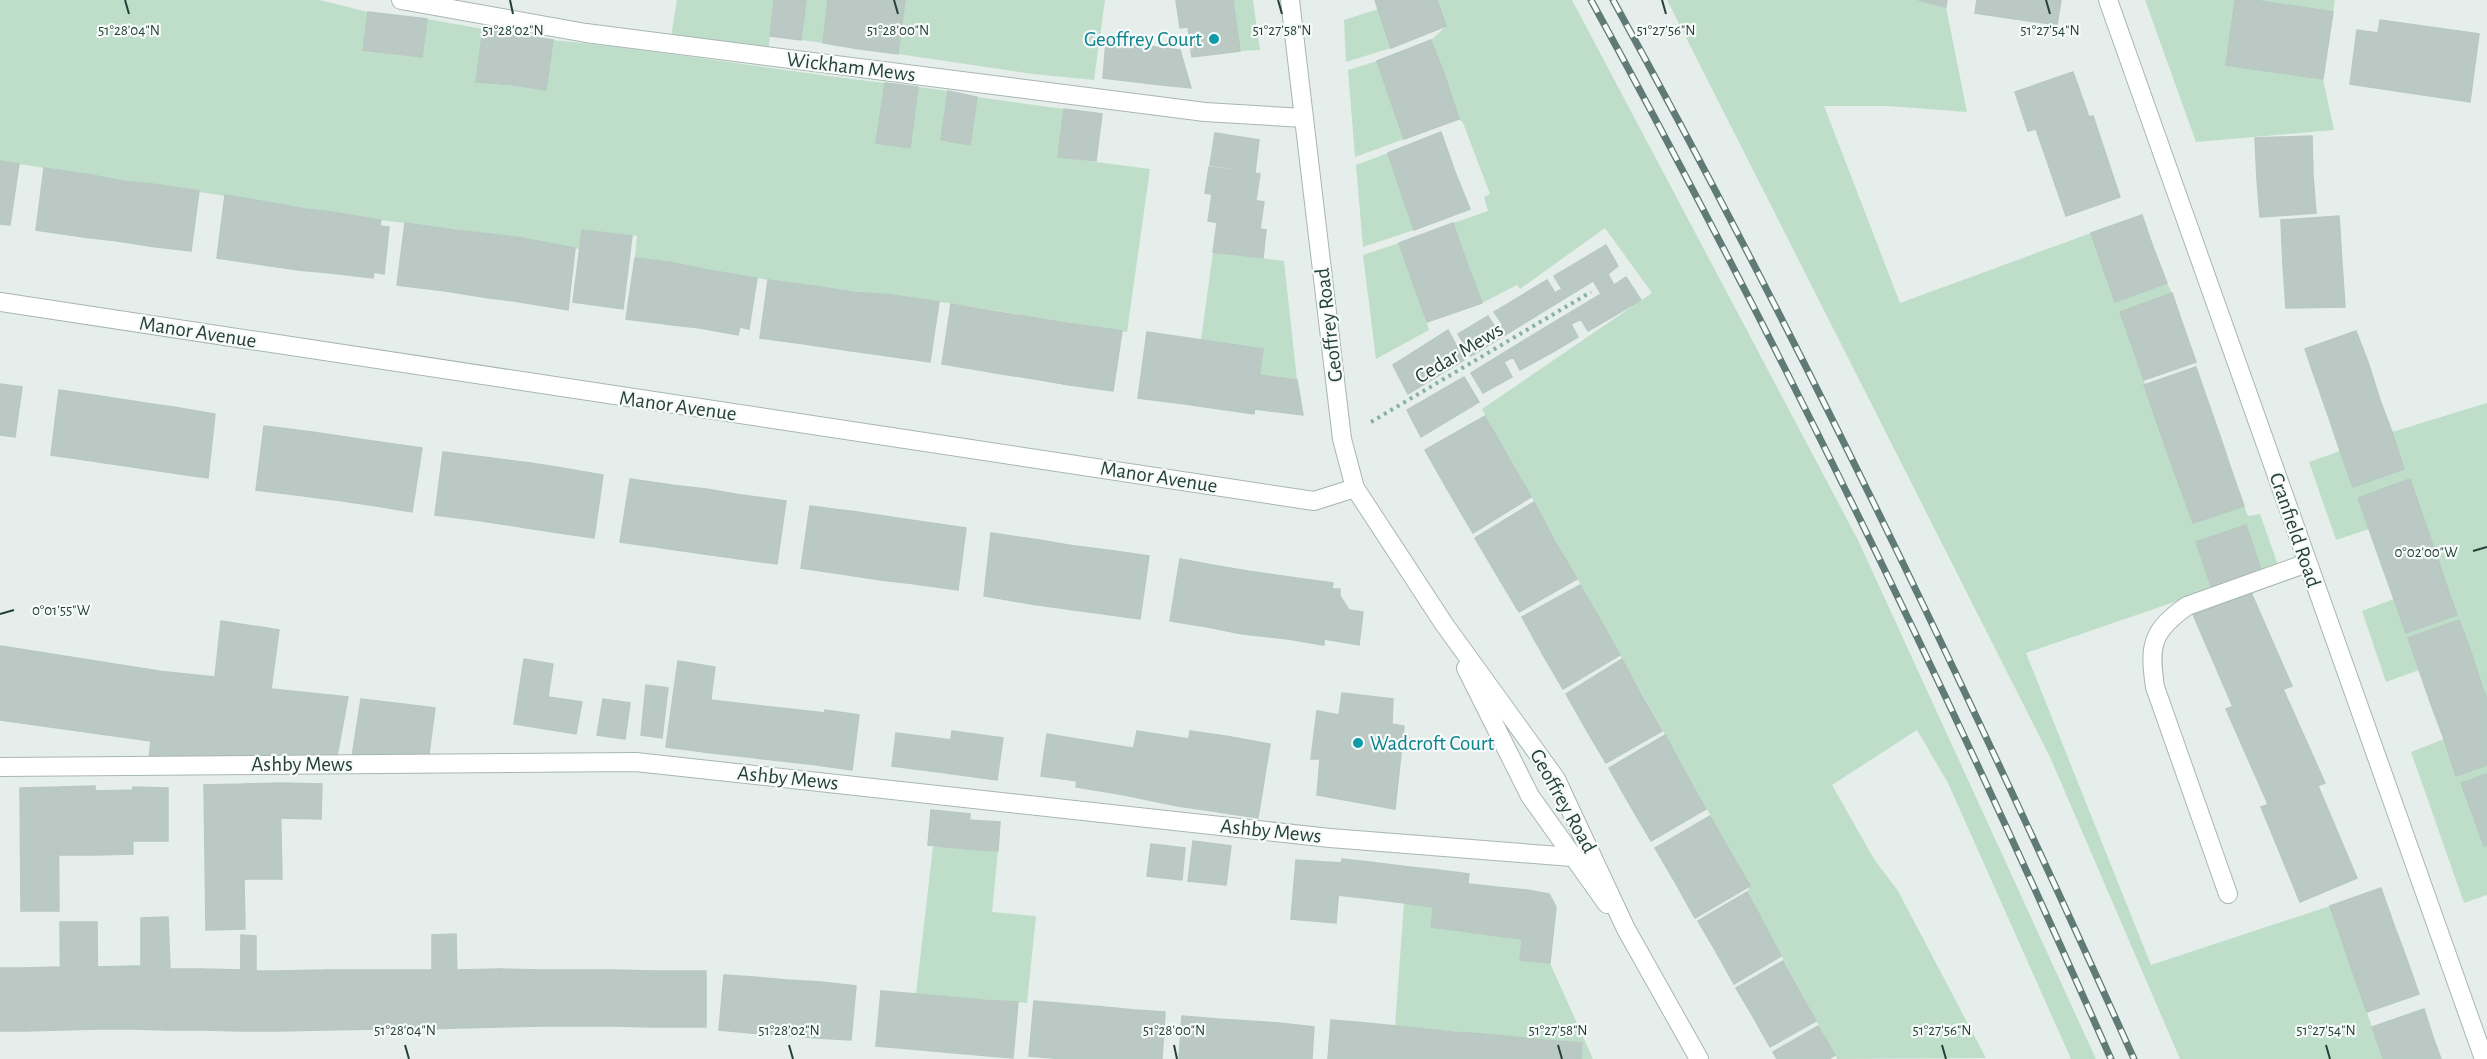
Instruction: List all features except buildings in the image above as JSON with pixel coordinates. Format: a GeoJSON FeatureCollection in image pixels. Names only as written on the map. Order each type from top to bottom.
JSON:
{"type":"FeatureCollection","features":[{"type":"Feature","properties":{"kind":"street","name":"Wickham Mews"},"geometry":{"type":"LineString","coordinates":[[401,0],[586,33],[1205,112],[1304,118]]}},
{"type":"Feature","properties":{"kind":"street","name":"Geoffrey Road"},"geometry":{"type":"LineString","coordinates":[[1290,0],[1342,440],[1355,488],[1444,624],[1556,779],[1626,929],[1700,1059]]}},
{"type":"Feature","properties":{"kind":"street","name":"Cranfield Road"},"geometry":{"type":"LineString","coordinates":[[2108,0],[2484,1059]]}},
{"type":"Feature","properties":{"kind":"street","name":"Manor Avenue"},"geometry":{"type":"LineString","coordinates":[[0,302],[1314,501],[1355,488]]}},
{"type":"Feature","properties":{"kind":"street"},"geometry":{"type":"LineString","coordinates":[[2229,894],[2155,687],[2150,657],[2158,632],[2173,616],[2187,606],[2307,563]]}},
{"type":"Feature","properties":{"kind":"street","name":"Geoffrey Road"},"geometry":{"type":"LineString","coordinates":[[1444,624],[1521,780],[1572,857],[1626,929]]}},
{"type":"Feature","properties":{"kind":"street","name":"Ashby Mews"},"geometry":{"type":"LineString","coordinates":[[0,767],[636,762],[1318,837],[1572,857]]}},
{"type":"Feature","properties":{"kind":"path","name":"Cedar Mews"},"geometry":{"type":"LineString","coordinates":[[1342,440],[1591,292]]}},
{"type":"Feature","properties":{"kind":"green space"},"geometry":{"type":"Polygon","coordinates":[[[0,0],[320,0],[368,12],[363,50],[422,57],[427,19],[483,29],[477,82],[546,90],[553,40],[885,83],[876,143],[910,148],[918,87],[948,91],[941,141],[970,144],[977,97],[1064,109],[1058,157],[1150,169],[1127,332],[948,303],[768,280],[635,258],[637,236],[582,230],[579,249],[522,238],[381,220],[0,161],[0,0]]]}},
{"type":"Feature","properties":{"kind":"green space"},"geometry":{"type":"Polygon","coordinates":[[[677,0],[774,0],[768,52],[671,36],[677,0]]]}},
{"type":"Feature","properties":{"kind":"green space"},"geometry":{"type":"Polygon","coordinates":[[[806,0],[828,0],[823,43],[801,40],[806,0]]]}},
{"type":"Feature","properties":{"kind":"green space"},"geometry":{"type":"Polygon","coordinates":[[[905,0],[1105,0],[1094,80],[1033,74],[898,54],[905,0]]]}},
{"type":"Feature","properties":{"kind":"green space"},"geometry":{"type":"Polygon","coordinates":[[[1233,0],[1253,0],[1260,50],[1240,51],[1233,0]]]}},
{"type":"Feature","properties":{"kind":"green space"},"geometry":{"type":"Polygon","coordinates":[[[1437,0],[1572,0],[1858,540],[2096,1059],[2071,1059],[1948,783],[1917,730],[1832,785],[1874,859],[1898,891],[1986,1058],[1837,1059],[1747,892],[1750,886],[1482,409],[1652,293],[1605,228],[1520,289],[1517,285],[1482,303],[1453,223],[1488,211],[1484,197],[1490,194],[1463,123],[1459,119],[1431,40],[1446,26],[1437,0]]]}},
{"type":"Feature","properties":{"kind":"green space"},"geometry":{"type":"Polygon","coordinates":[[[1667,0],[1918,0],[1946,7],[1967,112],[1888,106],[1824,106],[1900,303],[2091,233],[2115,301],[2167,283],[2172,293],[2120,312],[2193,523],[2244,506],[2248,516],[2260,514],[2278,565],[2261,570],[2246,525],[2196,542],[2212,589],[2026,653],[2151,965],[2330,906],[2383,1059],[2180,1059],[2050,757],[1667,0]]]}},
{"type":"Feature","properties":{"kind":"green space"},"geometry":{"type":"Polygon","coordinates":[[[2145,0],[2235,0],[2226,65],[2323,79],[2334,130],[2196,142],[2145,0]]]}},
{"type":"Feature","properties":{"kind":"green space"},"geometry":{"type":"Polygon","coordinates":[[[2254,0],[2335,0],[2333,12],[2254,0]]]}},
{"type":"Feature","properties":{"kind":"green space"},"geometry":{"type":"Polygon","coordinates":[[[1378,9],[1391,48],[1346,62],[1344,20],[1378,9]]]}},
{"type":"Feature","properties":{"kind":"green space"},"geometry":{"type":"Polygon","coordinates":[[[1377,61],[1404,139],[1355,157],[1348,70],[1377,61]]]}},
{"type":"Feature","properties":{"kind":"green space"},"geometry":{"type":"Polygon","coordinates":[[[1388,153],[1414,230],[1363,247],[1356,165],[1388,153]]]}},
{"type":"Feature","properties":{"kind":"green space"},"geometry":{"type":"Polygon","coordinates":[[[1399,243],[1429,330],[1376,359],[1363,255],[1399,243]]]}},
{"type":"Feature","properties":{"kind":"green space"},"geometry":{"type":"Polygon","coordinates":[[[1213,252],[1284,261],[1297,380],[1259,375],[1263,349],[1201,340],[1213,252]]]}},
{"type":"Feature","properties":{"kind":"green space"},"geometry":{"type":"Polygon","coordinates":[[[2487,403],[2487,699],[2459,620],[2408,638],[2419,670],[2386,682],[2362,611],[2394,599],[2406,633],[2457,615],[2410,480],[2358,498],[2369,529],[2336,540],[2309,462],[2340,451],[2354,487],[2404,469],[2392,432],[2487,403]]]}},
{"type":"Feature","properties":{"kind":"green space"},"geometry":{"type":"Polygon","coordinates":[[[2444,739],[2456,776],[2487,765],[2487,774],[2462,783],[2487,845],[2487,895],[2464,903],[2411,752],[2444,739]]]}},
{"type":"Feature","properties":{"kind":"green space"},"geometry":{"type":"Polygon","coordinates":[[[933,846],[998,851],[992,912],[1036,916],[1027,1003],[916,994],[933,846]]]}},
{"type":"Feature","properties":{"kind":"green space"},"geometry":{"type":"Polygon","coordinates":[[[1404,903],[1433,907],[1431,927],[1522,939],[1520,960],[1550,963],[1593,1059],[1581,1059],[1582,1043],[1395,1026],[1404,903]]]}},
{"type":"Feature","properties":{"kind":"railway"},"geometry":{"type":"LineString","coordinates":[[1591,0],[1730,260],[1862,524],[1989,790],[2111,1059]]}},
{"type":"Feature","properties":{"kind":"railway"},"geometry":{"type":"LineString","coordinates":[[1613,0],[1752,261],[1884,524],[2011,791],[2134,1059]]}},
{"type":"Feature","properties":{"kind":"place","name":"Geoffrey Court"},"geometry":{"type":"Point","coordinates":[1214,39]}},
{"type":"Feature","properties":{"kind":"place","name":"Wadcroft Court"},"geometry":{"type":"Point","coordinates":[1358,743]}}]}
